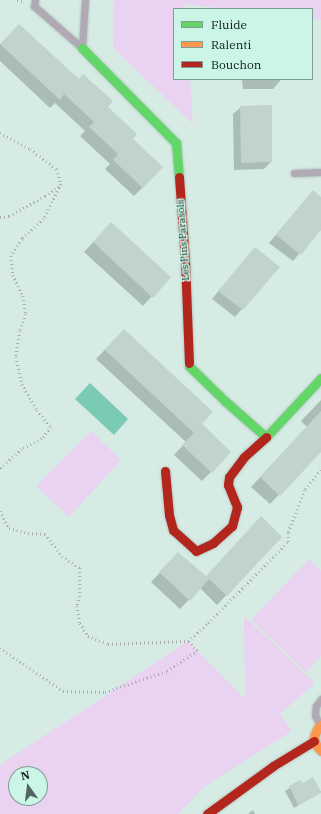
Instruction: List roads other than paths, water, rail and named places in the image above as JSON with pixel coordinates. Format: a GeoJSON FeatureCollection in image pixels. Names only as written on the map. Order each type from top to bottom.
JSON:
{"type":"FeatureCollection","features":[{"type":"Feature","properties":{"kind":"street","name":"Les Pins Parasols"},"geometry":{"type":"LineString","coordinates":[[82,48],[176,143],[185,260],[189,366],[225,401],[266,437]]}},
{"type":"Feature","properties":{"kind":"street"},"geometry":{"type":"LineString","coordinates":[[165,471],[169,515],[173,530],[196,551],[213,543],[232,526],[237,507],[228,485],[229,477],[244,457],[266,437],[321,378]]}},
{"type":"Feature","properties":{"kind":"street"},"geometry":{"type":"LineString","coordinates":[[320,726],[315,732],[314,741],[321,751]]}},
{"type":"Feature","properties":{"kind":"street"},"geometry":{"type":"LineString","coordinates":[[207,814],[267,770],[314,741]]}},
{"type":"Feature","properties":{"kind":"lane","name":"Les Pins Parasols"},"geometry":{"type":"LineString","coordinates":[[35,0],[34,6],[82,48]]}},
{"type":"Feature","properties":{"kind":"lane"},"geometry":{"type":"LineString","coordinates":[[82,48],[85,0]]}},
{"type":"Feature","properties":{"kind":"lane"},"geometry":{"type":"LineString","coordinates":[[294,173],[321,172]]}},
{"type":"Feature","properties":{"kind":"lane"},"geometry":{"type":"LineString","coordinates":[[320,726],[315,715],[316,706],[321,699]]}}]}
